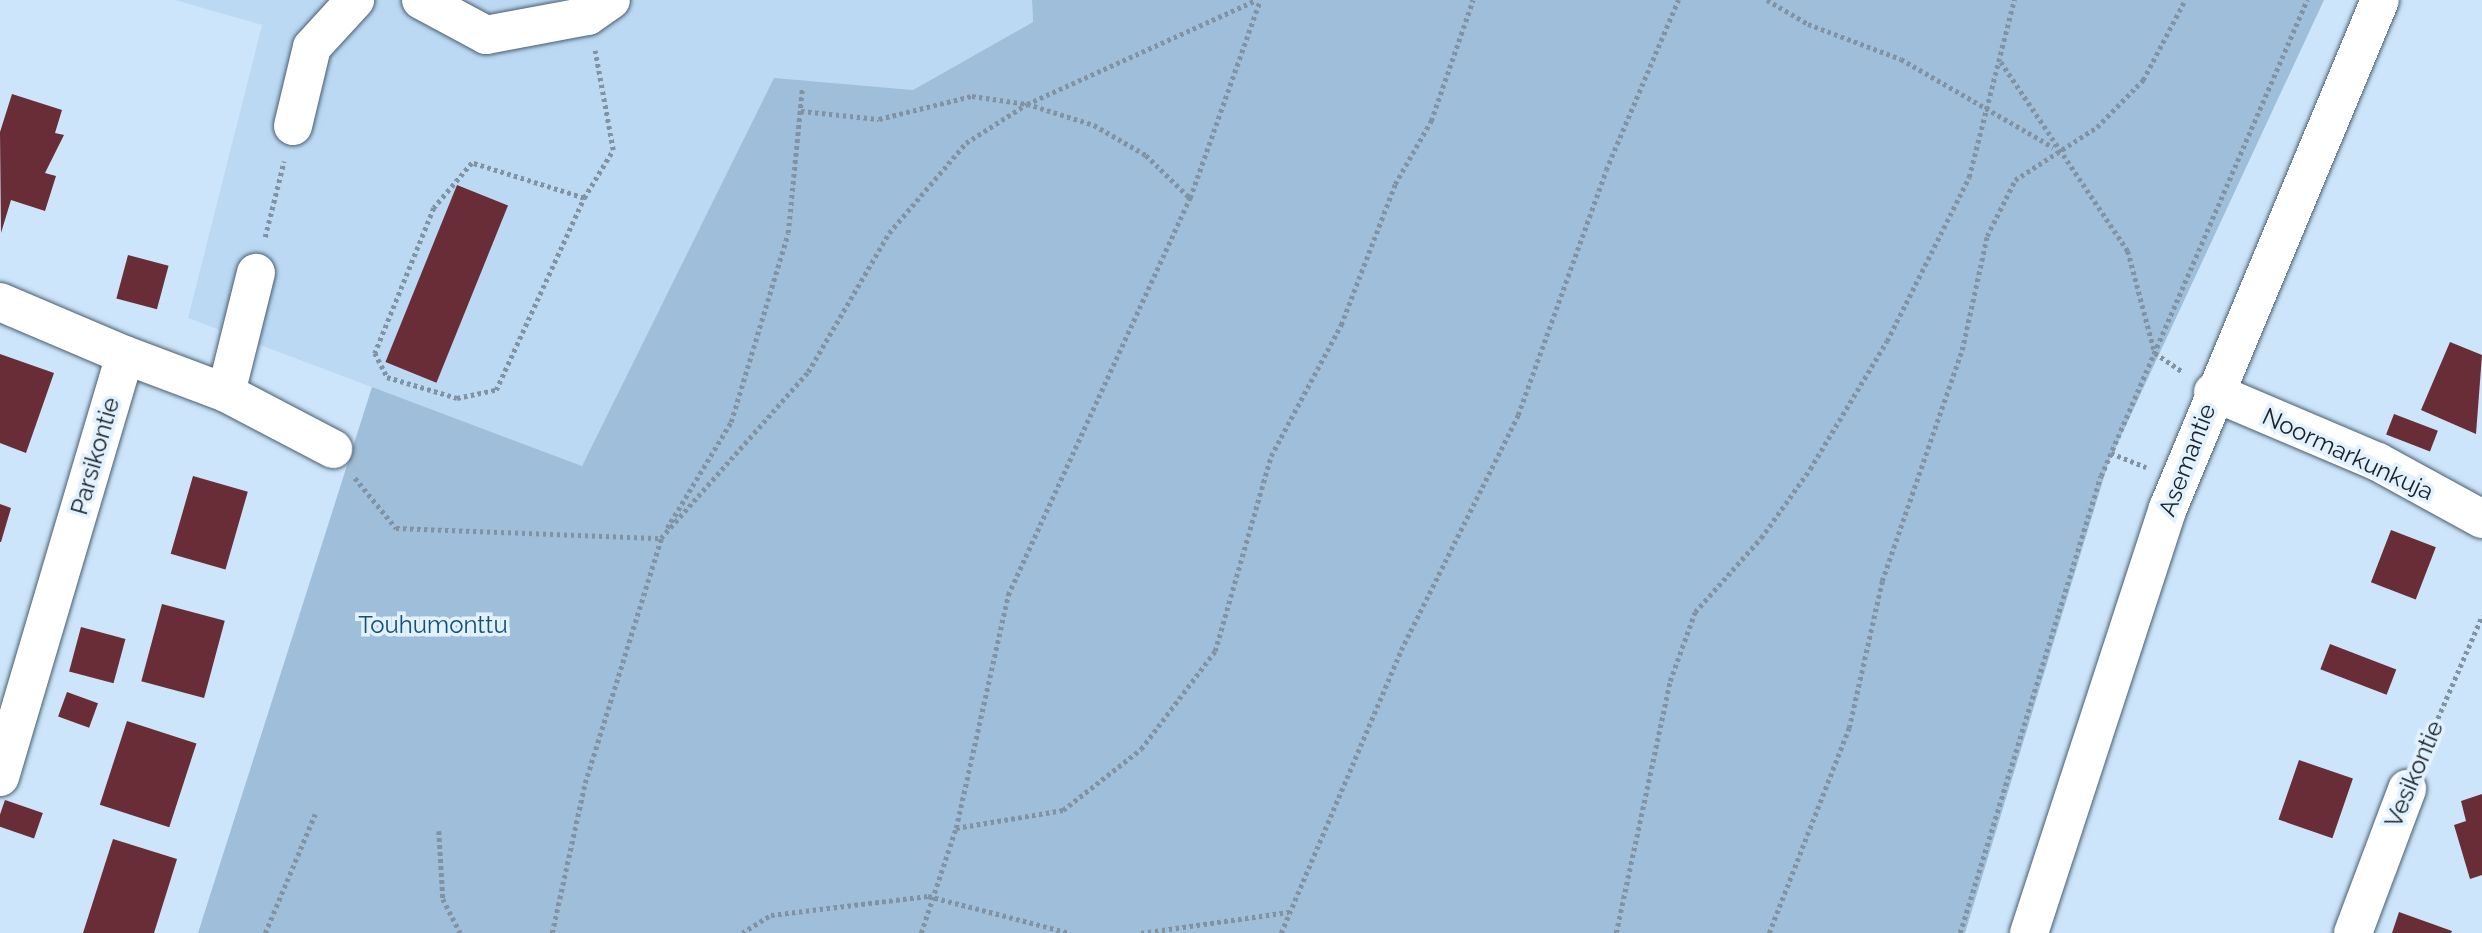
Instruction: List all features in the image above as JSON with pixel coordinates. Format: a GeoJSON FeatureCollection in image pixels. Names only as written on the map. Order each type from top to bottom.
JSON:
{"type":"FeatureCollection","features":[{"type":"Feature","properties":{"kind":"street"},"geometry":{"type":"LineString","coordinates":[[293,126],[312,47],[355,0]]}},
{"type":"Feature","properties":{"kind":"street"},"geometry":{"type":"LineString","coordinates":[[421,0],[486,35],[599,8]]}},
{"type":"Feature","properties":{"kind":"street","name":"Asemantie"},"geometry":{"type":"LineString","coordinates":[[2029,933],[2168,508],[2213,392],[2380,0]]}},
{"type":"Feature","properties":{"kind":"street"},"geometry":{"type":"LineString","coordinates":[[226,393],[256,273]]}},
{"type":"Feature","properties":{"kind":"street"},"geometry":{"type":"LineString","coordinates":[[0,302],[125,355],[226,393],[333,450]]}},
{"type":"Feature","properties":{"kind":"street","name":"Parsikontie"},"geometry":{"type":"LineString","coordinates":[[0,777],[125,355]]}},
{"type":"Feature","properties":{"kind":"street","name":"Noormarkunkuja"},"geometry":{"type":"LineString","coordinates":[[2213,392],[2378,462],[2482,519]]}},
{"type":"Feature","properties":{"kind":"street","name":"Vesikontie"},"geometry":{"type":"LineString","coordinates":[[2353,933],[2407,789]]}},
{"type":"Feature","properties":{"kind":"path"},"geometry":{"type":"LineString","coordinates":[[661,538],[808,372],[889,233],[966,143],[1027,104],[1258,0]]}},
{"type":"Feature","properties":{"kind":"path"},"geometry":{"type":"LineString","coordinates":[[921,933],[928,897],[956,828],[1008,595],[1190,198],[1258,0]]}},
{"type":"Feature","properties":{"kind":"path"},"geometry":{"type":"LineString","coordinates":[[956,828],[1063,810],[1141,749],[1215,651],[1271,456],[1341,325],[1395,184],[1431,121],[1472,0]]}},
{"type":"Feature","properties":{"kind":"path"},"geometry":{"type":"LineString","coordinates":[[1281,933],[1401,650],[1518,415],[1606,170],[1678,0]]}},
{"type":"Feature","properties":{"kind":"path"},"geometry":{"type":"LineString","coordinates":[[1767,0],[1991,106],[2057,149]]}},
{"type":"Feature","properties":{"kind":"path"},"geometry":{"type":"LineString","coordinates":[[1616,933],[1670,681],[1695,612],[1789,499],[1887,341],[1969,177],[1991,106],[2014,0]]}},
{"type":"Feature","properties":{"kind":"path"},"geometry":{"type":"LineString","coordinates":[[1769,933],[1849,728],[1882,581],[1962,350],[1987,236],[2015,180],[2057,149],[2097,127],[2143,80],[2185,0]]}},
{"type":"Feature","properties":{"kind":"path"},"geometry":{"type":"LineString","coordinates":[[1960,933],[2101,476],[2307,0]]}},
{"type":"Feature","properties":{"kind":"path"},"geometry":{"type":"LineString","coordinates":[[584,198],[472,163],[434,208],[375,353],[387,377],[457,398],[496,390],[584,198],[613,150],[599,8]]}},
{"type":"Feature","properties":{"kind":"path"},"geometry":{"type":"LineString","coordinates":[[2001,61],[2127,251],[2155,353]]}},
{"type":"Feature","properties":{"kind":"path"},"geometry":{"type":"LineString","coordinates":[[552,933],[585,783],[661,538],[731,422],[788,233],[802,90]]}},
{"type":"Feature","properties":{"kind":"path"},"geometry":{"type":"LineString","coordinates":[[801,111],[879,120],[972,96],[1027,104],[1094,125],[1146,155],[1190,198]]}},
{"type":"Feature","properties":{"kind":"path"},"geometry":{"type":"LineString","coordinates":[[256,273],[293,126]]}},
{"type":"Feature","properties":{"kind":"path"},"geometry":{"type":"LineString","coordinates":[[333,450],[396,528],[661,538]]}},
{"type":"Feature","properties":{"kind":"path","name":"Vesikontie"},"geometry":{"type":"LineString","coordinates":[[2407,789],[2482,616]]}},
{"type":"Feature","properties":{"kind":"path"},"geometry":{"type":"LineString","coordinates":[[265,933],[315,814]]}},
{"type":"Feature","properties":{"kind":"path"},"geometry":{"type":"LineString","coordinates":[[439,831],[443,899],[460,933]]}},
{"type":"Feature","properties":{"kind":"path"},"geometry":{"type":"LineString","coordinates":[[742,933],[771,915],[928,897],[1070,933]]}},
{"type":"Feature","properties":{"kind":"path"},"geometry":{"type":"LineString","coordinates":[[1141,933],[1290,912]]}},
{"type":"Feature","properties":{"kind":"shaded area"},"geometry":{"type":"Polygon","coordinates":[[[175,0],[1032,0],[1033,22],[913,90],[774,79],[582,466],[188,318],[262,25],[175,0]]]}},
{"type":"Feature","properties":{"kind":"green space","name":"Touhumonttu"},"geometry":{"type":"Polygon","coordinates":[[[1032,0],[2324,0],[2108,464],[1965,933],[198,933],[372,387],[582,466],[774,78],[913,90],[1033,22],[1032,0]]]}},
{"type":"Feature","properties":{"kind":"building"},"geometry":{"type":"Polygon","coordinates":[[[12,94],[62,110],[55,133],[64,135],[45,173],[56,176],[45,211],[11,200],[1,233],[0,132],[12,94]]]}},
{"type":"Feature","properties":{"kind":"building"},"geometry":{"type":"Polygon","coordinates":[[[457,185],[508,206],[436,383],[385,362],[457,185]]]}},
{"type":"Feature","properties":{"kind":"building"},"geometry":{"type":"Polygon","coordinates":[[[128,255],[169,266],[157,309],[116,298],[128,255]]]}},
{"type":"Feature","properties":{"kind":"building"},"geometry":{"type":"Polygon","coordinates":[[[2450,342],[2482,355],[2476,434],[2421,410],[2450,342]]]}},
{"type":"Feature","properties":{"kind":"building"},"geometry":{"type":"Polygon","coordinates":[[[0,354],[54,373],[26,453],[0,443],[0,354]]]}},
{"type":"Feature","properties":{"kind":"building"},"geometry":{"type":"Polygon","coordinates":[[[2394,414],[2438,431],[2430,451],[2386,435],[2394,414]]]}},
{"type":"Feature","properties":{"kind":"building"},"geometry":{"type":"Polygon","coordinates":[[[193,476],[248,492],[225,570],[171,554],[193,476]]]}},
{"type":"Feature","properties":{"kind":"building"},"geometry":{"type":"Polygon","coordinates":[[[0,504],[11,508],[1,542],[0,542],[0,504]]]}},
{"type":"Feature","properties":{"kind":"building"},"geometry":{"type":"Polygon","coordinates":[[[2391,530],[2436,547],[2416,599],[2371,582],[2391,530]]]}},
{"type":"Feature","properties":{"kind":"building"},"geometry":{"type":"Polygon","coordinates":[[[162,604],[225,621],[204,698],[141,681],[162,604]]]}},
{"type":"Feature","properties":{"kind":"building"},"geometry":{"type":"Polygon","coordinates":[[[81,627],[125,639],[114,683],[69,671],[81,627]]]}},
{"type":"Feature","properties":{"kind":"building"},"geometry":{"type":"Polygon","coordinates":[[[2330,644],[2396,669],[2387,695],[2320,669],[2330,644]]]}},
{"type":"Feature","properties":{"kind":"building"},"geometry":{"type":"Polygon","coordinates":[[[67,692],[98,703],[89,728],[58,716],[67,692]]]}},
{"type":"Feature","properties":{"kind":"building"},"geometry":{"type":"Polygon","coordinates":[[[127,721],[196,744],[169,827],[100,805],[127,721]]]}},
{"type":"Feature","properties":{"kind":"building"},"geometry":{"type":"Polygon","coordinates":[[[2299,760],[2353,779],[2332,838],[2278,820],[2299,760]]]}},
{"type":"Feature","properties":{"kind":"building"},"geometry":{"type":"Polygon","coordinates":[[[2482,794],[2482,875],[2470,879],[2454,825],[2466,821],[2461,801],[2482,794]]]}},
{"type":"Feature","properties":{"kind":"building"},"geometry":{"type":"Polygon","coordinates":[[[5,800],[43,813],[34,839],[0,827],[0,815],[5,800]]]}},
{"type":"Feature","properties":{"kind":"building"},"geometry":{"type":"Polygon","coordinates":[[[113,839],[177,859],[154,933],[83,933],[113,839]]]}},
{"type":"Feature","properties":{"kind":"building"},"geometry":{"type":"Polygon","coordinates":[[[2399,912],[2452,931],[2392,933],[2399,912]]]}}]}
